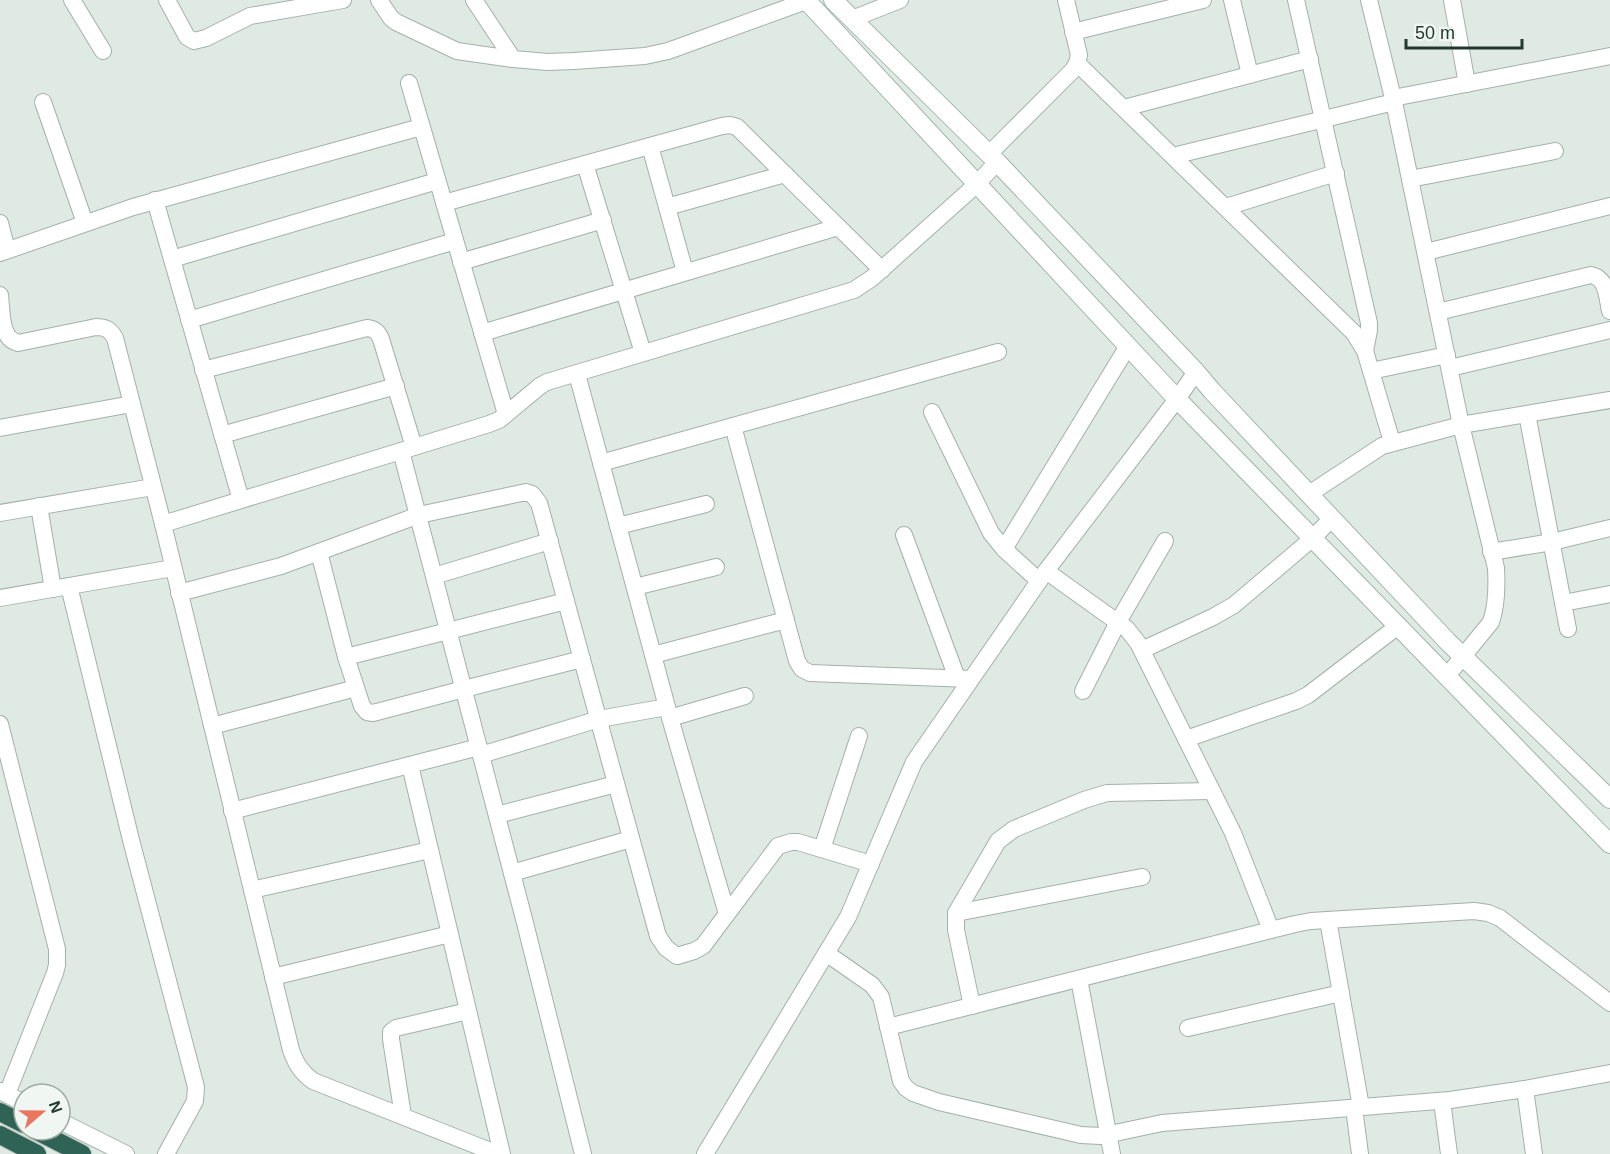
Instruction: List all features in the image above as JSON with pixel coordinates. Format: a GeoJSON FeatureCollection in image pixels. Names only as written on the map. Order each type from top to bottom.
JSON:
{"type":"FeatureCollection","features":[{"type":"Feature","properties":{"kind":"highway"},"geometry":{"type":"LineString","coordinates":[[0,1135],[37,1154]]}},
{"type":"Feature","properties":{"kind":"highway"},"geometry":{"type":"LineString","coordinates":[[58,1142],[82,1154]]}},
{"type":"Feature","properties":{"kind":"street"},"geometry":{"type":"LineString","coordinates":[[72,0],[103,51]]}},
{"type":"Feature","properties":{"kind":"street"},"geometry":{"type":"LineString","coordinates":[[167,0],[187,36],[194,40],[206,38],[250,16],[343,0]]}},
{"type":"Feature","properties":{"kind":"street"},"geometry":{"type":"LineString","coordinates":[[379,0],[396,22],[457,51],[548,62],[645,56],[668,51],[806,0],[1177,399],[1610,844]]}},
{"type":"Feature","properties":{"kind":"street"},"geometry":{"type":"LineString","coordinates":[[474,0],[513,59]]}},
{"type":"Feature","properties":{"kind":"street"},"geometry":{"type":"LineString","coordinates":[[833,0],[993,158],[1462,656],[1610,799]]}},
{"type":"Feature","properties":{"kind":"street"},"geometry":{"type":"LineString","coordinates":[[852,19],[900,0]]}},
{"type":"Feature","properties":{"kind":"street"},"geometry":{"type":"LineString","coordinates":[[163,524],[489,424],[499,420],[547,382],[854,290],[865,284],[977,184],[993,158],[1073,70],[1079,55],[1066,0]]}},
{"type":"Feature","properties":{"kind":"street"},"geometry":{"type":"LineString","coordinates":[[1073,32],[1203,0]]}},
{"type":"Feature","properties":{"kind":"street"},"geometry":{"type":"LineString","coordinates":[[1232,0],[1250,75]]}},
{"type":"Feature","properties":{"kind":"street"},"geometry":{"type":"LineString","coordinates":[[1296,0],[1369,323],[1365,351]]}},
{"type":"Feature","properties":{"kind":"street"},"geometry":{"type":"LineString","coordinates":[[1369,0],[1394,100],[1461,424],[1496,568],[1497,582],[1491,622],[1447,676]]}},
{"type":"Feature","properties":{"kind":"street"},"geometry":{"type":"LineString","coordinates":[[1452,0],[1467,84]]}},
{"type":"Feature","properties":{"kind":"street"},"geometry":{"type":"LineString","coordinates":[[1173,156],[1394,100],[1610,56]]}},
{"type":"Feature","properties":{"kind":"street"},"geometry":{"type":"LineString","coordinates":[[1124,108],[1310,59]]}},
{"type":"Feature","properties":{"kind":"street"},"geometry":{"type":"LineString","coordinates":[[1077,63],[1361,341],[1392,442]]}},
{"type":"Feature","properties":{"kind":"street"},"geometry":{"type":"LineString","coordinates":[[409,82],[506,414]]}},
{"type":"Feature","properties":{"kind":"street"},"geometry":{"type":"LineString","coordinates":[[43,102],[85,224]]}},
{"type":"Feature","properties":{"kind":"street"},"geometry":{"type":"LineString","coordinates":[[444,203],[722,126],[737,127],[882,270]]}},
{"type":"Feature","properties":{"kind":"street"},"geometry":{"type":"LineString","coordinates":[[0,223],[4,251],[155,200],[421,127]]}},
{"type":"Feature","properties":{"kind":"street"},"geometry":{"type":"LineString","coordinates":[[650,147],[685,272]]}},
{"type":"Feature","properties":{"kind":"street"},"geometry":{"type":"LineString","coordinates":[[1410,179],[1555,151]]}},
{"type":"Feature","properties":{"kind":"street"},"geometry":{"type":"LineString","coordinates":[[585,164],[643,353]]}},
{"type":"Feature","properties":{"kind":"street"},"geometry":{"type":"LineString","coordinates":[[1226,207],[1336,173]]}},
{"type":"Feature","properties":{"kind":"street"},"geometry":{"type":"LineString","coordinates":[[667,207],[785,174]]}},
{"type":"Feature","properties":{"kind":"street"},"geometry":{"type":"LineString","coordinates":[[172,259],[437,181]]}},
{"type":"Feature","properties":{"kind":"street"},"geometry":{"type":"LineString","coordinates":[[155,200],[241,500]]}},
{"type":"Feature","properties":{"kind":"street"},"geometry":{"type":"LineString","coordinates":[[1426,252],[1610,206]]}},
{"type":"Feature","properties":{"kind":"street"},"geometry":{"type":"LineString","coordinates":[[461,262],[603,220]]}},
{"type":"Feature","properties":{"kind":"street"},"geometry":{"type":"LineString","coordinates":[[482,333],[838,227]]}},
{"type":"Feature","properties":{"kind":"street"},"geometry":{"type":"LineString","coordinates":[[189,320],[455,241]]}},
{"type":"Feature","properties":{"kind":"street"},"geometry":{"type":"LineString","coordinates":[[1438,312],[1591,275],[1603,282],[1610,311]]}},
{"type":"Feature","properties":{"kind":"street"},"geometry":{"type":"LineString","coordinates":[[0,295],[4,331],[12,342],[18,343],[96,327],[110,330],[115,338],[295,1062],[313,1081],[500,1154]]}},
{"type":"Feature","properties":{"kind":"street"},"geometry":{"type":"LineString","coordinates":[[204,370],[367,328],[379,333],[396,386],[418,515],[583,1154]]}},
{"type":"Feature","properties":{"kind":"street"},"geometry":{"type":"LineString","coordinates":[[1371,371],[1448,361],[1610,330]]}},
{"type":"Feature","properties":{"kind":"street"},"geometry":{"type":"LineString","coordinates":[[1004,549],[1128,346]]}},
{"type":"Feature","properties":{"kind":"street"},"geometry":{"type":"LineString","coordinates":[[601,463],[998,352]]}},
{"type":"Feature","properties":{"kind":"street"},"geometry":{"type":"LineString","coordinates":[[705,1154],[848,917],[914,762],[964,679],[1196,372]]}},
{"type":"Feature","properties":{"kind":"street"},"geometry":{"type":"LineString","coordinates":[[577,374],[653,655],[728,914]]}},
{"type":"Feature","properties":{"kind":"street"},"geometry":{"type":"LineString","coordinates":[[222,435],[396,386]]}},
{"type":"Feature","properties":{"kind":"street"},"geometry":{"type":"LineString","coordinates":[[1309,494],[1382,446],[1392,442],[1461,424],[1610,400]]}},
{"type":"Feature","properties":{"kind":"street"},"geometry":{"type":"LineString","coordinates":[[0,428],[132,404]]}},
{"type":"Feature","properties":{"kind":"street"},"geometry":{"type":"LineString","coordinates":[[933,412],[991,533],[1004,549],[1118,622],[1133,636],[1233,833],[1271,930]]}},
{"type":"Feature","properties":{"kind":"street"},"geometry":{"type":"LineString","coordinates":[[1527,414],[1568,629]]}},
{"type":"Feature","properties":{"kind":"street"},"geometry":{"type":"LineString","coordinates":[[733,426],[797,661],[802,669],[810,673],[964,679]]}},
{"type":"Feature","properties":{"kind":"street"},"geometry":{"type":"LineString","coordinates":[[0,513],[153,487]]}},
{"type":"Feature","properties":{"kind":"street"},"geometry":{"type":"LineString","coordinates":[[179,593],[281,566],[418,515],[526,492],[532,494],[539,503],[550,541],[658,936],[666,948],[677,956],[703,946],[778,846],[798,842],[871,864]]}},
{"type":"Feature","properties":{"kind":"street"},"geometry":{"type":"LineString","coordinates":[[618,526],[706,504]]}},
{"type":"Feature","properties":{"kind":"street"},"geometry":{"type":"LineString","coordinates":[[39,506],[131,840],[196,1088],[195,1101],[165,1154]]}},
{"type":"Feature","properties":{"kind":"street"},"geometry":{"type":"LineString","coordinates":[[1142,650],[1234,605],[1313,538],[1332,518]]}},
{"type":"Feature","properties":{"kind":"street"},"geometry":{"type":"LineString","coordinates":[[1491,552],[1552,542],[1610,528]]}},
{"type":"Feature","properties":{"kind":"street"},"geometry":{"type":"LineString","coordinates":[[904,535],[964,679]]}},
{"type":"Feature","properties":{"kind":"street"},"geometry":{"type":"LineString","coordinates":[[434,576],[550,541]]}},
{"type":"Feature","properties":{"kind":"street"},"geometry":{"type":"LineString","coordinates":[[1083,691],[1118,622],[1165,541]]}},
{"type":"Feature","properties":{"kind":"street"},"geometry":{"type":"LineString","coordinates":[[318,552],[346,657],[362,706],[367,712],[374,714],[582,659]]}},
{"type":"Feature","properties":{"kind":"street"},"geometry":{"type":"LineString","coordinates":[[635,587],[716,567]]}},
{"type":"Feature","properties":{"kind":"street"},"geometry":{"type":"LineString","coordinates":[[0,598],[173,568]]}},
{"type":"Feature","properties":{"kind":"street"},"geometry":{"type":"LineString","coordinates":[[1563,603],[1610,594]]}},
{"type":"Feature","properties":{"kind":"street"},"geometry":{"type":"LineString","coordinates":[[346,657],[566,601]]}},
{"type":"Feature","properties":{"kind":"street"},"geometry":{"type":"LineString","coordinates":[[653,655],[786,620]]}},
{"type":"Feature","properties":{"kind":"street"},"geometry":{"type":"LineString","coordinates":[[1186,739],[1308,695],[1398,626]]}},
{"type":"Feature","properties":{"kind":"street"},"geometry":{"type":"LineString","coordinates":[[212,726],[356,688]]}},
{"type":"Feature","properties":{"kind":"street"},"geometry":{"type":"LineString","coordinates":[[232,811],[410,765],[480,751],[598,719],[669,712],[745,696]]}},
{"type":"Feature","properties":{"kind":"street"},"geometry":{"type":"LineString","coordinates":[[0,724],[54,937],[57,958],[55,973],[3,1092]]}},
{"type":"Feature","properties":{"kind":"street"},"geometry":{"type":"LineString","coordinates":[[822,849],[859,736]]}},
{"type":"Feature","properties":{"kind":"street"},"geometry":{"type":"LineString","coordinates":[[410,765],[500,1154]]}},
{"type":"Feature","properties":{"kind":"street"},"geometry":{"type":"LineString","coordinates":[[497,815],[616,784]]}},
{"type":"Feature","properties":{"kind":"street"},"geometry":{"type":"LineString","coordinates":[[972,1006],[956,930],[956,913],[998,841],[1014,829],[1084,800],[1107,794],[1212,791]]}},
{"type":"Feature","properties":{"kind":"street"},"geometry":{"type":"LineString","coordinates":[[512,873],[631,839]]}},
{"type":"Feature","properties":{"kind":"street"},"geometry":{"type":"LineString","coordinates":[[252,890],[430,850]]}},
{"type":"Feature","properties":{"kind":"street"},"geometry":{"type":"LineString","coordinates":[[956,913],[1142,877]]}},
{"type":"Feature","properties":{"kind":"street"},"geometry":{"type":"LineString","coordinates":[[888,1028],[1311,921],[1474,912],[1488,913],[1500,918],[1610,1004]]}},
{"type":"Feature","properties":{"kind":"street"},"geometry":{"type":"LineString","coordinates":[[1328,920],[1357,1107],[1360,1154]]}},
{"type":"Feature","properties":{"kind":"street"},"geometry":{"type":"LineString","coordinates":[[273,977],[450,934]]}},
{"type":"Feature","properties":{"kind":"street"},"geometry":{"type":"LineString","coordinates":[[826,953],[877,990],[881,998],[901,1081],[913,1094],[1081,1135],[1108,1134],[1162,1123],[1442,1101],[1525,1089],[1610,1072]]}},
{"type":"Feature","properties":{"kind":"street"},"geometry":{"type":"LineString","coordinates":[[1079,979],[1112,1154]]}},
{"type":"Feature","properties":{"kind":"street"},"geometry":{"type":"LineString","coordinates":[[1188,1028],[1341,993]]}},
{"type":"Feature","properties":{"kind":"street"},"geometry":{"type":"LineString","coordinates":[[403,1116],[391,1032],[396,1028],[468,1011]]}},
{"type":"Feature","properties":{"kind":"street"},"geometry":{"type":"LineString","coordinates":[[1525,1089],[1534,1154]]}},
{"type":"Feature","properties":{"kind":"street"},"geometry":{"type":"LineString","coordinates":[[1442,1101],[1449,1154]]}},
{"type":"Feature","properties":{"kind":"street"},"geometry":{"type":"LineString","coordinates":[[72,1127],[126,1154]]}}]}
